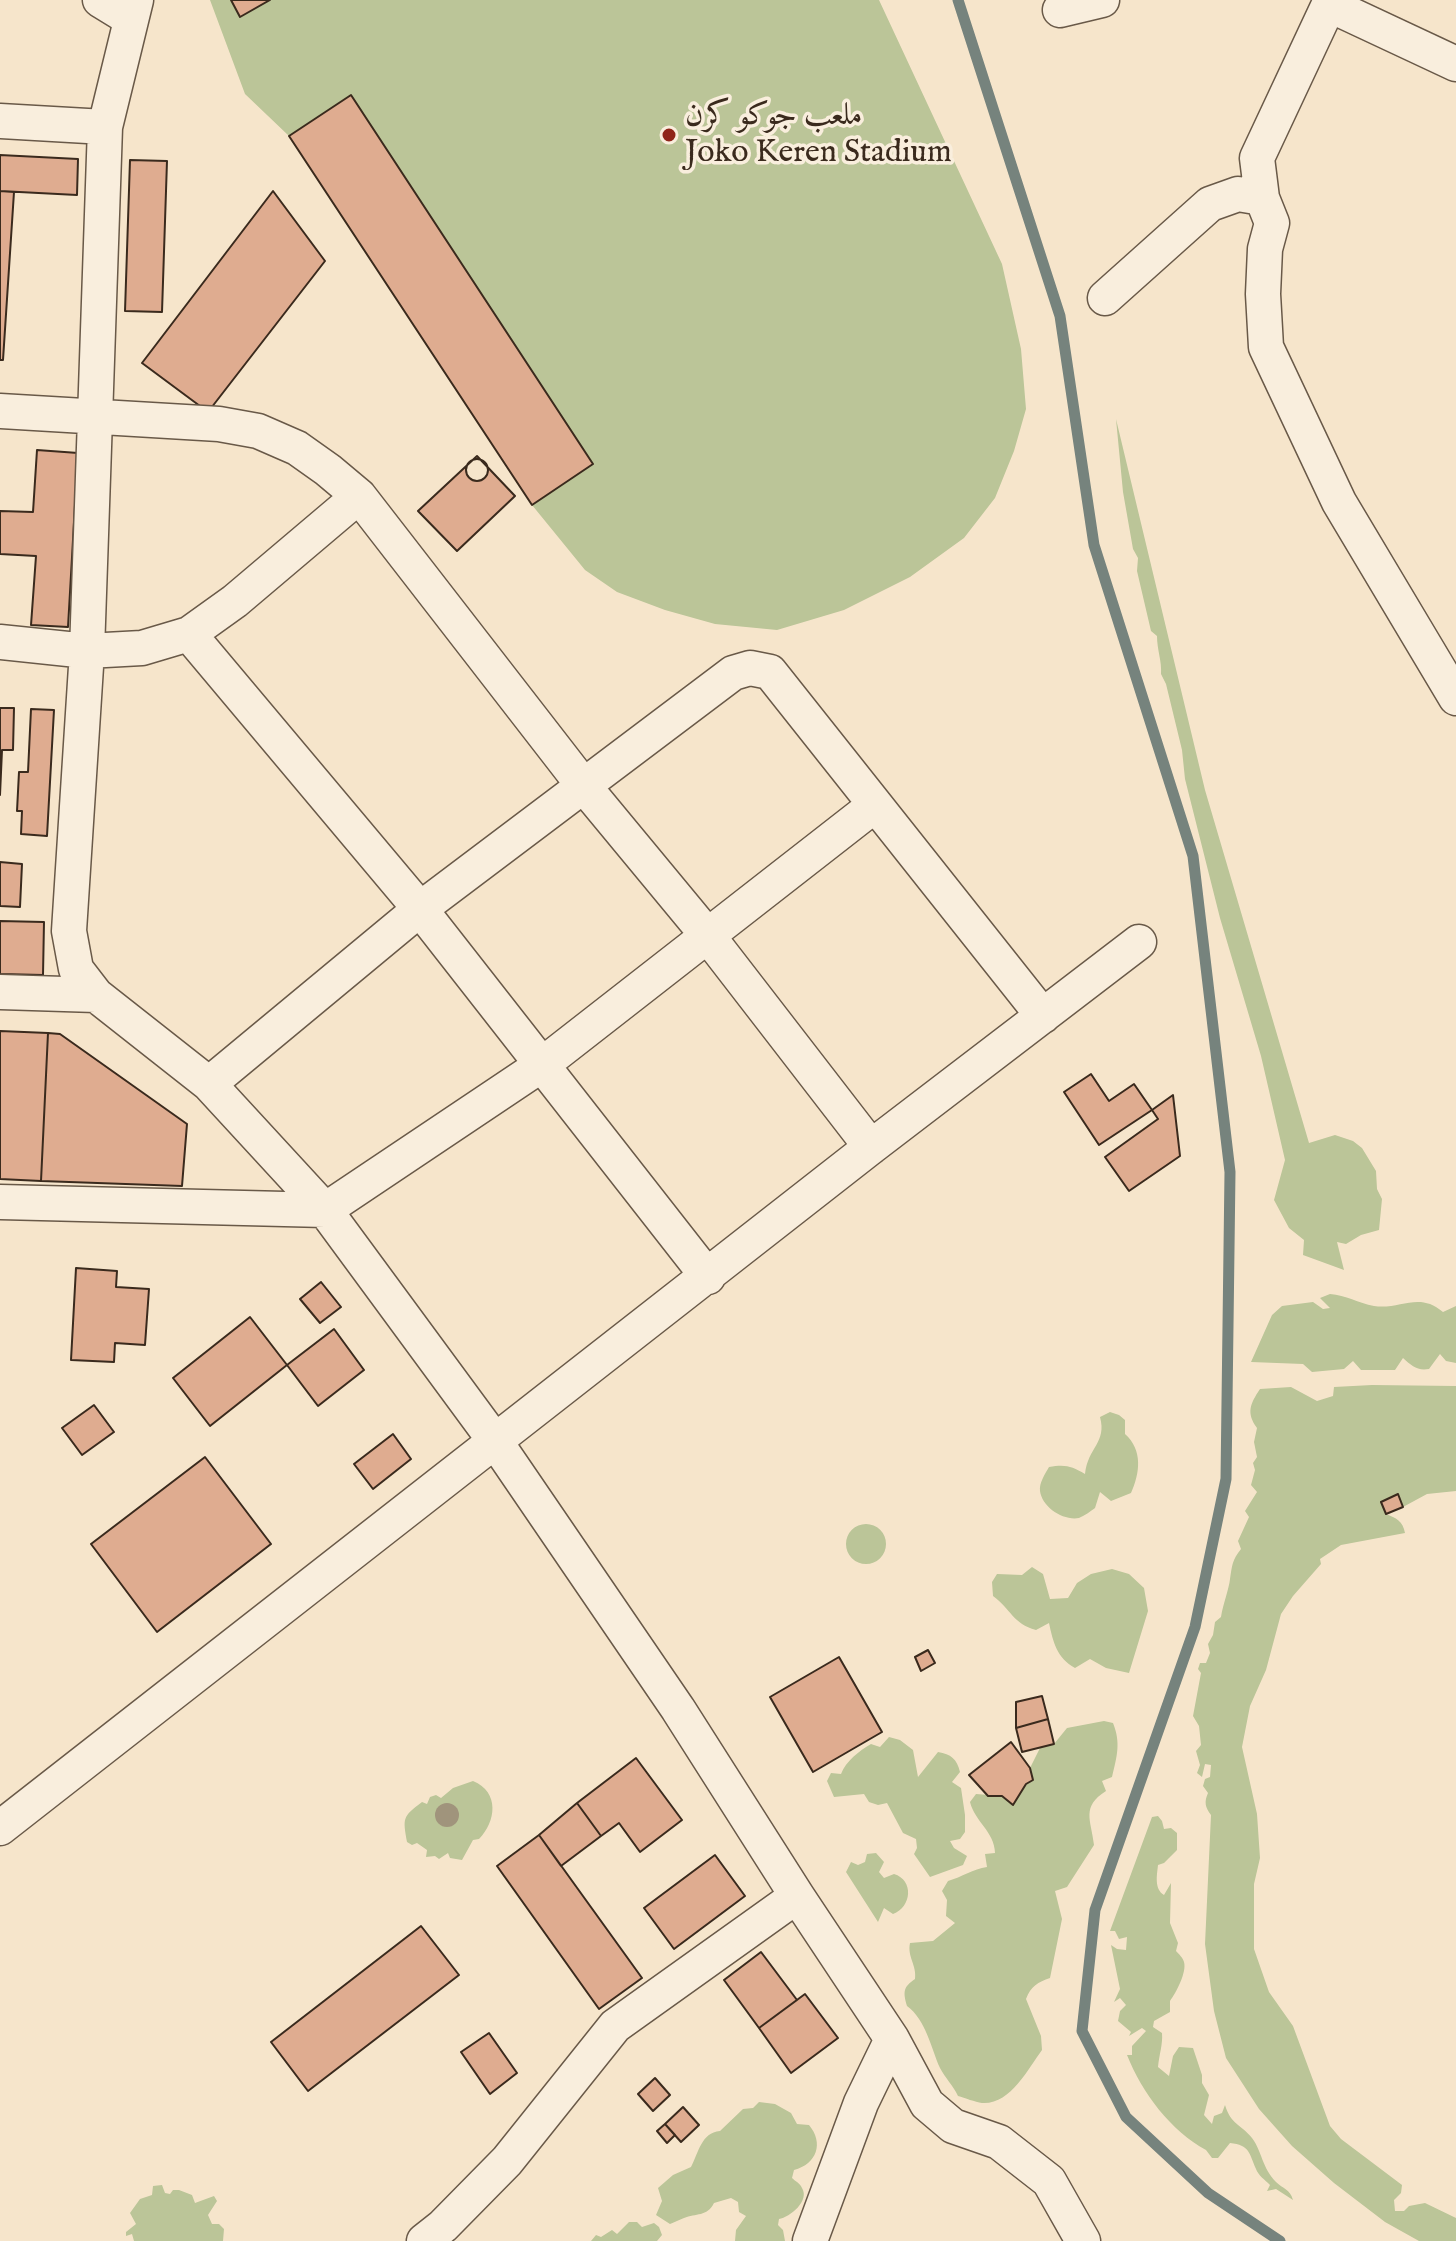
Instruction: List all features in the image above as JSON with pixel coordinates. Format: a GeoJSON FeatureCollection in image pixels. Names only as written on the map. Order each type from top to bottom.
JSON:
{"type":"FeatureCollection","features":[{"type":"Feature","properties":{"kind":"street"},"geometry":{"type":"LineString","coordinates":[[100,0],[133,9],[105,127],[87,651],[69,931],[76,969],[96,995],[209,1084],[325,1210],[495,1441],[678,1709],[892,2039],[927,2104],[953,2126],[999,2142],[1049,2181],[1083,2241]]}},
{"type":"Feature","properties":{"kind":"street"},"geometry":{"type":"LineString","coordinates":[[1060,10],[1102,0]]}},
{"type":"Feature","properties":{"kind":"street"},"geometry":{"type":"LineString","coordinates":[[1456,64],[1330,3],[1257,158],[1262,198],[1272,223],[1265,264],[1266,347],[1339,502],[1456,698]]}},
{"type":"Feature","properties":{"kind":"street"},"geometry":{"type":"LineString","coordinates":[[0,121],[105,127]]}},
{"type":"Feature","properties":{"kind":"street"},"geometry":{"type":"LineString","coordinates":[[1105,298],[1210,204],[1238,194],[1262,198]]}},
{"type":"Feature","properties":{"kind":"street"},"geometry":{"type":"LineString","coordinates":[[0,411],[219,424],[258,431],[297,448],[359,496],[583,785],[708,936],[871,1147]]}},
{"type":"Feature","properties":{"kind":"street"},"geometry":{"type":"LineString","coordinates":[[0,642],[87,651],[142,648],[189,634],[235,601],[359,496]]}},
{"type":"Feature","properties":{"kind":"street"},"geometry":{"type":"LineString","coordinates":[[189,634],[420,909],[708,1277]]}},
{"type":"Feature","properties":{"kind":"street"},"geometry":{"type":"LineString","coordinates":[[209,1084],[420,909],[733,673],[750,668],[770,672],[1043,1016]]}},
{"type":"Feature","properties":{"kind":"street"},"geometry":{"type":"LineString","coordinates":[[0,1202],[325,1210],[543,1064],[875,805]]}},
{"type":"Feature","properties":{"kind":"street"},"geometry":{"type":"LineString","coordinates":[[0,1828],[871,1147],[1139,942]]}},
{"type":"Feature","properties":{"kind":"street"},"geometry":{"type":"LineString","coordinates":[[0,992],[96,995]]}},
{"type":"Feature","properties":{"kind":"street"},"geometry":{"type":"LineString","coordinates":[[424,2241],[507,2161],[615,2026],[797,1896]]}},
{"type":"Feature","properties":{"kind":"street"},"geometry":{"type":"LineString","coordinates":[[810,2241],[861,2103],[892,2039]]}},
{"type":"Feature","properties":{"kind":"green space"},"geometry":{"type":"Polygon","coordinates":[[[210,0],[879,0],[1002,264],[1021,349],[1026,409],[1014,451],[995,498],[964,538],[910,577],[844,610],[777,630],[715,624],[617,592],[585,570],[532,505],[289,136],[245,94],[210,0]]]}},
{"type":"Feature","properties":{"kind":"green space"},"geometry":{"type":"Polygon","coordinates":[[[1116,419],[1205,790],[1309,1143],[1335,1135],[1353,1141],[1362,1148],[1376,1171],[1377,1189],[1382,1199],[1379,1230],[1361,1235],[1346,1244],[1337,1242],[1344,1270],[1303,1255],[1304,1240],[1289,1228],[1274,1200],[1285,1160],[1261,1056],[1220,918],[1185,779],[1182,750],[1161,674],[1157,636],[1151,631],[1137,571],[1138,558],[1133,549],[1123,492],[1116,419]]]}},
{"type":"Feature","properties":{"kind":"green space"},"geometry":{"type":"Polygon","coordinates":[[[1330,1294],[1383,1307],[1417,1302],[1443,1312],[1456,1306],[1456,1363],[1446,1361],[1440,1354],[1429,1369],[1415,1367],[1403,1358],[1395,1370],[1361,1370],[1353,1361],[1344,1369],[1312,1372],[1303,1364],[1251,1362],[1272,1315],[1282,1306],[1313,1302],[1323,1309],[1330,1308],[1320,1298],[1330,1294]]]}},
{"type":"Feature","properties":{"kind":"green space"},"geometry":{"type":"Polygon","coordinates":[[[1456,1386],[1456,1491],[1427,1494],[1403,1507],[1398,1495],[1382,1501],[1386,1514],[1398,1520],[1405,1533],[1341,1545],[1320,1559],[1321,1564],[1281,1614],[1266,1670],[1250,1706],[1242,1747],[1257,1814],[1260,1858],[1254,1884],[1254,1949],[1269,1992],[1293,2026],[1330,2126],[1341,2139],[1402,2185],[1401,2193],[1394,2200],[1395,2211],[1425,2203],[1456,2218],[1456,2241],[1419,2241],[1385,2222],[1292,2146],[1259,2109],[1226,2058],[1214,2011],[1205,1944],[1211,1815],[1206,1804],[1208,1793],[1203,1786],[1205,1779],[1210,1777],[1211,1765],[1205,1764],[1202,1777],[1197,1773],[1200,1765],[1196,1751],[1201,1745],[1199,1726],[1193,1716],[1201,1673],[1198,1669],[1200,1663],[1206,1663],[1210,1653],[1208,1644],[1215,1622],[1221,1617],[1233,1563],[1241,1549],[1238,1541],[1249,1517],[1245,1511],[1257,1492],[1251,1485],[1255,1470],[1253,1463],[1257,1457],[1254,1442],[1257,1428],[1250,1413],[1252,1404],[1260,1389],[1291,1387],[1317,1401],[1333,1396],[1334,1387],[1456,1386]]]}},
{"type":"Feature","properties":{"kind":"green space"},"geometry":{"type":"Polygon","coordinates":[[[1110,1412],[1125,1420],[1125,1434],[1137,1454],[1138,1470],[1131,1493],[1111,1501],[1100,1492],[1095,1508],[1083,1516],[1073,1518],[1060,1515],[1042,1497],[1040,1488],[1043,1479],[1049,1467],[1055,1466],[1068,1466],[1085,1474],[1101,1433],[1100,1417],[1110,1412]]]}},
{"type":"Feature","properties":{"kind":"green space"},"geometry":{"type":"Polygon","coordinates":[[[866,1524],[880,1530],[886,1544],[880,1558],[866,1564],[852,1558],[846,1544],[852,1530],[866,1524]]]}},
{"type":"Feature","properties":{"kind":"green space"},"geometry":{"type":"Polygon","coordinates":[[[1032,1567],[1043,1574],[1050,1599],[1068,1598],[1077,1583],[1091,1574],[1112,1569],[1129,1574],[1144,1588],[1148,1611],[1129,1673],[1106,1668],[1090,1659],[1075,1668],[1060,1654],[1049,1623],[1036,1630],[1028,1627],[993,1596],[992,1582],[997,1574],[1022,1575],[1032,1567]]]}},
{"type":"Feature","properties":{"kind":"green space"},"geometry":{"type":"Polygon","coordinates":[[[1104,1721],[1113,1723],[1117,1750],[1112,1777],[1102,1781],[1106,1791],[1090,1808],[1094,1845],[1067,1887],[1055,1891],[1062,1919],[1050,1978],[1035,1985],[1026,1999],[1041,2036],[1042,2050],[1017,2084],[1001,2098],[982,2103],[958,2096],[940,2068],[923,2026],[907,2006],[905,1990],[915,1979],[910,1943],[933,1941],[955,1923],[946,1916],[947,1900],[942,1891],[948,1881],[987,1867],[985,1854],[995,1853],[994,1845],[970,1802],[976,1794],[1002,1796],[1030,1768],[1040,1748],[1054,1744],[1067,1728],[1104,1721]]]}},
{"type":"Feature","properties":{"kind":"green space"},"geometry":{"type":"Polygon","coordinates":[[[889,1737],[900,1740],[913,1750],[918,1777],[938,1752],[955,1760],[960,1772],[952,1782],[961,1788],[965,1832],[960,1839],[950,1841],[954,1848],[967,1856],[963,1865],[930,1877],[914,1854],[916,1839],[903,1833],[887,1803],[878,1805],[869,1802],[864,1794],[834,1797],[827,1781],[831,1773],[841,1774],[858,1753],[871,1744],[880,1747],[889,1737]]]}},
{"type":"Feature","properties":{"kind":"green space"},"geometry":{"type":"Polygon","coordinates":[[[473,1781],[488,1792],[492,1816],[485,1832],[479,1839],[473,1840],[462,1860],[450,1858],[448,1853],[439,1859],[426,1857],[427,1850],[417,1843],[412,1845],[407,1842],[405,1823],[411,1811],[422,1802],[427,1804],[430,1797],[436,1795],[441,1798],[453,1788],[473,1781]]]}},
{"type":"Feature","properties":{"kind":"green space"},"geometry":{"type":"Polygon","coordinates":[[[1158,1816],[1164,1829],[1171,1828],[1177,1833],[1177,1850],[1158,1865],[1157,1882],[1164,1895],[1171,1883],[1170,1923],[1178,1943],[1176,1951],[1185,1966],[1170,2001],[1170,2012],[1154,2021],[1153,2027],[1162,2033],[1158,2067],[1169,2076],[1173,2056],[1179,2047],[1193,2048],[1202,2083],[1209,2095],[1204,2115],[1212,2124],[1214,2116],[1222,2113],[1225,2105],[1233,2121],[1255,2143],[1271,2177],[1288,2191],[1293,2200],[1276,2189],[1267,2191],[1270,2185],[1258,2173],[1248,2151],[1242,2146],[1230,2143],[1218,2158],[1212,2158],[1181,2132],[1149,2097],[1127,2055],[1132,2055],[1132,2046],[1146,2031],[1142,2028],[1129,2036],[1131,2032],[1118,2021],[1120,2011],[1126,2005],[1120,1998],[1114,2002],[1120,1989],[1111,1945],[1126,1950],[1127,1937],[1119,1939],[1115,1931],[1110,1931],[1152,1817],[1158,1816]]]}},
{"type":"Feature","properties":{"kind":"green space"},"geometry":{"type":"Polygon","coordinates":[[[876,1853],[884,1862],[879,1872],[884,1878],[894,1874],[900,1877],[908,1894],[899,1911],[893,1914],[884,1908],[878,1922],[846,1872],[851,1862],[858,1865],[865,1862],[867,1854],[876,1853]]]}},
{"type":"Feature","properties":{"kind":"green space"},"geometry":{"type":"Polygon","coordinates":[[[759,2102],[775,2104],[791,2113],[797,2124],[809,2125],[816,2139],[813,2158],[794,2170],[792,2178],[804,2193],[801,2203],[793,2212],[779,2219],[778,2225],[783,2230],[785,2241],[735,2241],[736,2230],[746,2216],[739,2212],[738,2202],[731,2198],[714,2203],[705,2213],[670,2224],[656,2215],[662,2201],[658,2188],[673,2175],[691,2167],[701,2144],[709,2135],[720,2131],[743,2109],[753,2108],[759,2102]]]}},
{"type":"Feature","properties":{"kind":"green space"},"geometry":{"type":"Polygon","coordinates":[[[162,2185],[165,2193],[179,2190],[192,2195],[195,2203],[214,2196],[217,2201],[208,2215],[212,2224],[219,2224],[224,2229],[223,2241],[134,2241],[132,2234],[126,2236],[126,2232],[136,2224],[130,2213],[140,2199],[152,2195],[153,2186],[162,2185]]]}},
{"type":"Feature","properties":{"kind":"green space"},"geometry":{"type":"Polygon","coordinates":[[[629,2222],[637,2222],[642,2227],[654,2223],[662,2235],[657,2241],[591,2241],[596,2235],[601,2237],[612,2230],[617,2234],[629,2222]]]}},
{"type":"Feature","properties":{"kind":"building"},"geometry":{"type":"Polygon","coordinates":[[[231,0],[270,0],[240,17],[231,0]]]}},
{"type":"Feature","properties":{"kind":"building"},"geometry":{"type":"Polygon","coordinates":[[[351,95],[593,464],[532,505],[289,136],[351,95]]]}},
{"type":"Feature","properties":{"kind":"building"},"geometry":{"type":"Polygon","coordinates":[[[0,155],[78,159],[77,195],[0,191],[0,155]]]}},
{"type":"Feature","properties":{"kind":"building"},"geometry":{"type":"Polygon","coordinates":[[[130,160],[167,161],[162,312],[125,311],[130,160]]]}},
{"type":"Feature","properties":{"kind":"building"},"geometry":{"type":"Polygon","coordinates":[[[0,191],[14,192],[3,360],[0,360],[0,191]]]}},
{"type":"Feature","properties":{"kind":"building"},"geometry":{"type":"Polygon","coordinates":[[[273,191],[325,261],[208,412],[142,363],[273,191]]]}},
{"type":"Feature","properties":{"kind":"building"},"geometry":{"type":"Polygon","coordinates":[[[37,450],[78,453],[68,627],[31,625],[36,556],[0,554],[0,511],[33,512],[37,450]]]}},
{"type":"Feature","properties":{"kind":"building"},"geometry":{"type":"Polygon","coordinates":[[[477,456],[515,496],[457,551],[418,511],[477,456]]]}},
{"type":"Feature","properties":{"kind":"building"},"geometry":{"type":"Polygon","coordinates":[[[477,459],[485,462],[488,470],[485,478],[477,481],[469,478],[466,470],[469,462],[477,459]]]}},
{"type":"Feature","properties":{"kind":"building"},"geometry":{"type":"Polygon","coordinates":[[[0,708],[14,708],[13,750],[2,750],[0,795],[0,708]]]}},
{"type":"Feature","properties":{"kind":"building"},"geometry":{"type":"Polygon","coordinates":[[[31,709],[54,710],[47,836],[21,834],[22,811],[17,811],[19,772],[28,772],[31,709]]]}},
{"type":"Feature","properties":{"kind":"building"},"geometry":{"type":"Polygon","coordinates":[[[0,862],[22,864],[20,907],[0,906],[0,862]]]}},
{"type":"Feature","properties":{"kind":"building"},"geometry":{"type":"Polygon","coordinates":[[[0,921],[44,922],[43,975],[0,974],[0,921]]]}},
{"type":"Feature","properties":{"kind":"building"},"geometry":{"type":"Polygon","coordinates":[[[0,1031],[48,1033],[41,1181],[0,1179],[0,1031]]]}},
{"type":"Feature","properties":{"kind":"building"},"geometry":{"type":"Polygon","coordinates":[[[48,1033],[60,1034],[187,1124],[182,1186],[41,1181],[48,1033]]]}},
{"type":"Feature","properties":{"kind":"building"},"geometry":{"type":"Polygon","coordinates":[[[1091,1074],[1109,1101],[1134,1084],[1152,1110],[1099,1145],[1064,1092],[1091,1074]]]}},
{"type":"Feature","properties":{"kind":"building"},"geometry":{"type":"Polygon","coordinates":[[[1173,1095],[1180,1156],[1129,1191],[1105,1157],[1158,1119],[1152,1110],[1173,1095]]]}},
{"type":"Feature","properties":{"kind":"building"},"geometry":{"type":"Polygon","coordinates":[[[76,1268],[117,1271],[116,1287],[149,1289],[145,1345],[115,1343],[114,1362],[71,1360],[76,1268]]]}},
{"type":"Feature","properties":{"kind":"building"},"geometry":{"type":"Polygon","coordinates":[[[321,1282],[341,1307],[320,1323],[300,1299],[321,1282]]]}},
{"type":"Feature","properties":{"kind":"building"},"geometry":{"type":"Polygon","coordinates":[[[250,1317],[287,1365],[210,1426],[173,1378],[250,1317]]]}},
{"type":"Feature","properties":{"kind":"building"},"geometry":{"type":"Polygon","coordinates":[[[334,1329],[364,1370],[318,1406],[287,1365],[334,1329]]]}},
{"type":"Feature","properties":{"kind":"building"},"geometry":{"type":"Polygon","coordinates":[[[94,1405],[114,1432],[82,1455],[62,1428],[94,1405]]]}},
{"type":"Feature","properties":{"kind":"building"},"geometry":{"type":"Polygon","coordinates":[[[393,1434],[411,1459],[373,1489],[354,1464],[393,1434]]]}},
{"type":"Feature","properties":{"kind":"building"},"geometry":{"type":"Polygon","coordinates":[[[205,1457],[271,1544],[157,1632],[91,1544],[205,1457]]]}},
{"type":"Feature","properties":{"kind":"building"},"geometry":{"type":"Polygon","coordinates":[[[1398,1494],[1403,1507],[1386,1514],[1381,1502],[1398,1494]]]}},
{"type":"Feature","properties":{"kind":"building"},"geometry":{"type":"Polygon","coordinates":[[[928,1650],[935,1663],[921,1671],[915,1657],[928,1650]]]}},
{"type":"Feature","properties":{"kind":"building"},"geometry":{"type":"Polygon","coordinates":[[[839,1657],[882,1732],[813,1772],[770,1697],[839,1657]]]}},
{"type":"Feature","properties":{"kind":"building"},"geometry":{"type":"Polygon","coordinates":[[[1042,1696],[1048,1719],[1016,1728],[1016,1702],[1042,1696]]]}},
{"type":"Feature","properties":{"kind":"building"},"geometry":{"type":"Polygon","coordinates":[[[1048,1719],[1054,1744],[1022,1752],[1016,1728],[1048,1719]]]}},
{"type":"Feature","properties":{"kind":"building"},"geometry":{"type":"Polygon","coordinates":[[[1011,1742],[1030,1768],[1033,1780],[1026,1784],[1013,1805],[1002,1796],[988,1796],[969,1775],[1011,1742]]]}},
{"type":"Feature","properties":{"kind":"building"},"geometry":{"type":"Polygon","coordinates":[[[636,1758],[682,1820],[640,1852],[619,1823],[601,1836],[577,1803],[636,1758]]]}},
{"type":"Feature","properties":{"kind":"building"},"geometry":{"type":"Polygon","coordinates":[[[577,1803],[601,1836],[561,1866],[539,1835],[577,1803]]]}},
{"type":"Feature","properties":{"kind":"building"},"geometry":{"type":"Polygon","coordinates":[[[539,1835],[642,1978],[599,2009],[497,1866],[539,1835]]]}},
{"type":"Feature","properties":{"kind":"building"},"geometry":{"type":"Polygon","coordinates":[[[715,1855],[745,1896],[674,1949],[644,1908],[715,1855]]]}},
{"type":"Feature","properties":{"kind":"building"},"geometry":{"type":"Polygon","coordinates":[[[421,1926],[459,1975],[308,2091],[271,2042],[421,1926]]]}},
{"type":"Feature","properties":{"kind":"building"},"geometry":{"type":"Polygon","coordinates":[[[761,1952],[797,2000],[759,2028],[724,1980],[761,1952]]]}},
{"type":"Feature","properties":{"kind":"building"},"geometry":{"type":"Polygon","coordinates":[[[805,1994],[838,2038],[791,2073],[759,2028],[805,1994]]]}},
{"type":"Feature","properties":{"kind":"building"},"geometry":{"type":"Polygon","coordinates":[[[489,2033],[517,2073],[490,2094],[461,2052],[489,2033]]]}},
{"type":"Feature","properties":{"kind":"building"},"geometry":{"type":"Polygon","coordinates":[[[655,2078],[670,2095],[653,2111],[638,2094],[655,2078]]]}},
{"type":"Feature","properties":{"kind":"building"},"geometry":{"type":"Polygon","coordinates":[[[683,2107],[699,2125],[681,2142],[665,2124],[683,2107]]]}},
{"type":"Feature","properties":{"kind":"building"},"geometry":{"type":"Polygon","coordinates":[[[665,2124],[675,2135],[667,2143],[657,2131],[665,2124]]]}},
{"type":"Feature","properties":{"kind":"waterway"},"geometry":{"type":"LineString","coordinates":[[958,0],[1060,316],[1094,545],[1193,856],[1230,1172],[1226,1479],[1195,1627],[1095,1910],[1082,2031],[1126,2117],[1208,2193],[1280,2241]]}},
{"type":"Feature","properties":{"kind":"place","name":"ملعب جوكو كرن Joko Keren Stadium"},"geometry":{"type":"Point","coordinates":[669,135]}}]}
